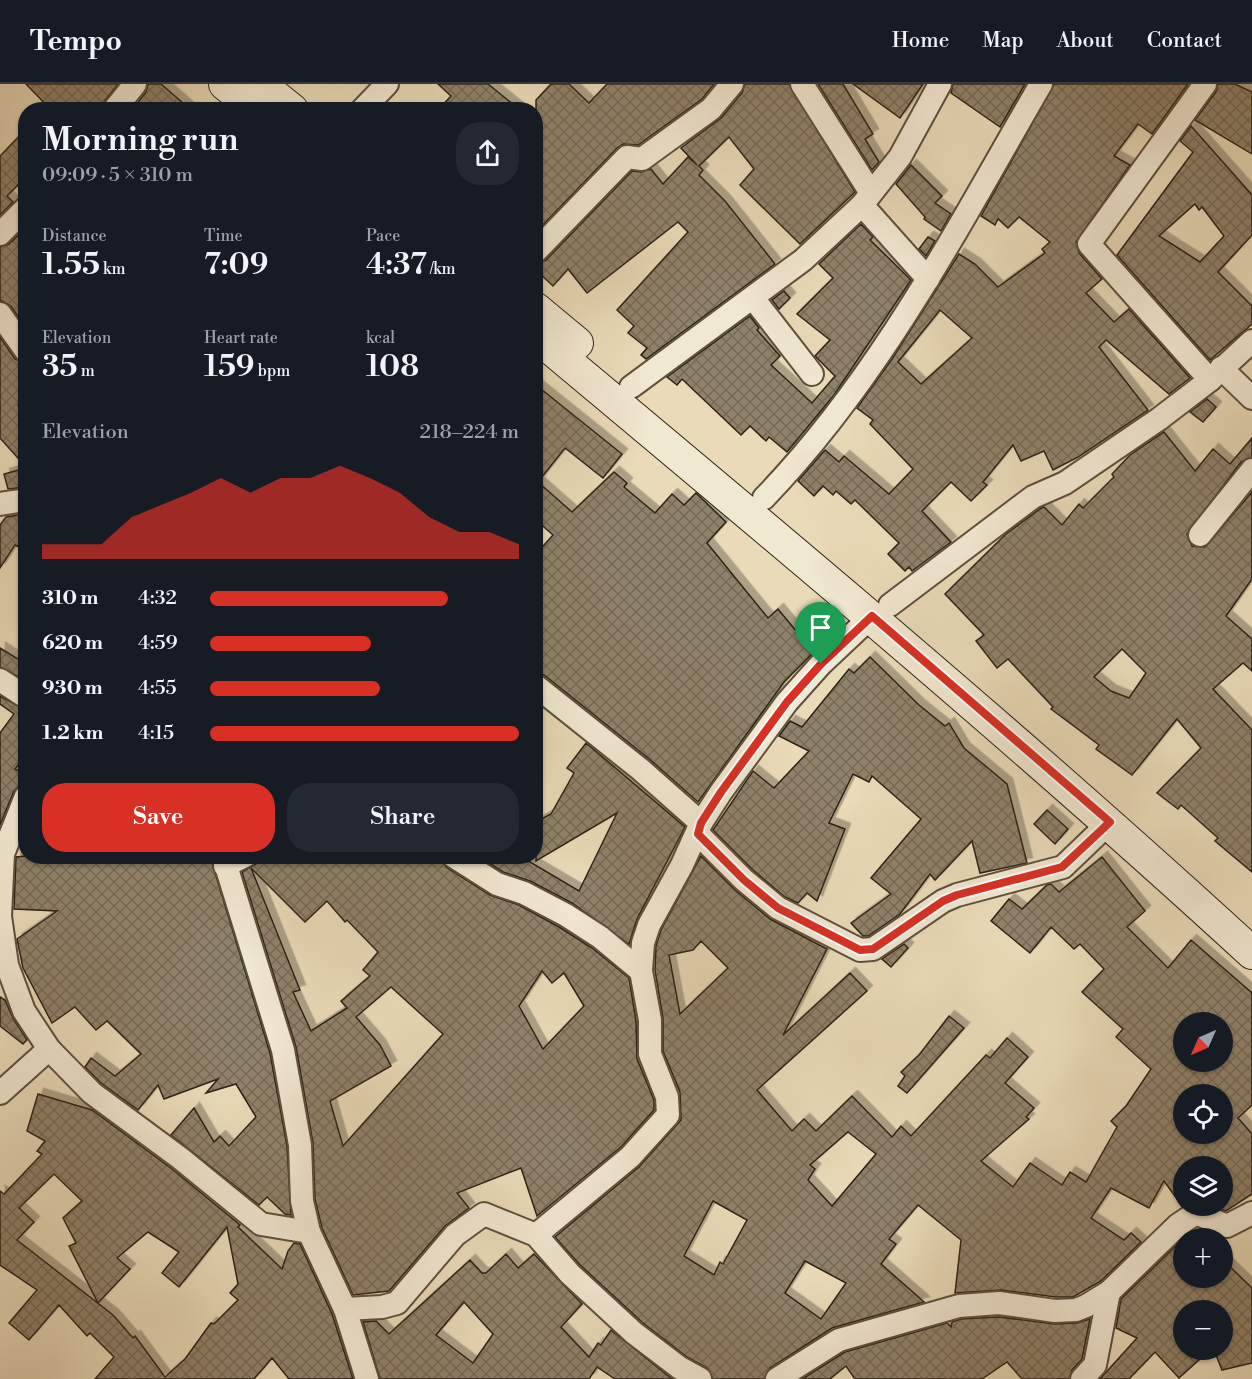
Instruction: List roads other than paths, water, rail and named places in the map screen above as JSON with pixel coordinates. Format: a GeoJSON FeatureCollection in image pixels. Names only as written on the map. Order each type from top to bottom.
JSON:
{"type":"FeatureCollection","features":[{"type":"Feature","properties":{"kind":"street"},"geometry":{"type":"LineString","coordinates":[[120,102],[135,84]]}},
{"type":"Feature","properties":{"kind":"street"},"geometry":{"type":"LineString","coordinates":[[225,84],[247,102]]}},
{"type":"Feature","properties":{"kind":"street"},"geometry":{"type":"LineString","coordinates":[[260,84],[282,102]]}},
{"type":"Feature","properties":{"kind":"street"},"geometry":{"type":"LineString","coordinates":[[370,102],[387,84]]}},
{"type":"Feature","properties":{"kind":"street"},"geometry":{"type":"LineString","coordinates":[[543,244],[627,157],[642,159],[711,109],[732,84]]}},
{"type":"Feature","properties":{"kind":"street"},"geometry":{"type":"LineString","coordinates":[[802,84],[867,199],[928,279]]}},
{"type":"Feature","properties":{"kind":"street"},"geometry":{"type":"LineString","coordinates":[[630,387],[803,260],[867,199],[900,157],[940,84]]}},
{"type":"Feature","properties":{"kind":"street"},"geometry":{"type":"LineString","coordinates":[[764,498],[800,461],[842,408],[928,279],[1041,84]]}},
{"type":"Feature","properties":{"kind":"street"},"geometry":{"type":"LineString","coordinates":[[1205,84],[1089,244],[1215,374],[1252,398]]}},
{"type":"Feature","properties":{"kind":"street"},"geometry":{"type":"LineString","coordinates":[[0,234],[18,216]]}},
{"type":"Feature","properties":{"kind":"street"},"geometry":{"type":"LineString","coordinates":[[753,298],[812,374]]}},
{"type":"Feature","properties":{"kind":"street"},"geometry":{"type":"LineString","coordinates":[[0,314],[18,334]]}},
{"type":"Feature","properties":{"kind":"street"},"geometry":{"type":"LineString","coordinates":[[543,315],[764,498],[881,610],[1252,953]]}},
{"type":"Feature","properties":{"kind":"street"},"geometry":{"type":"LineString","coordinates":[[536,1235],[630,1157],[668,1115],[668,1097],[650,1054],[650,1020],[641,971],[643,943],[699,828],[787,702],[821,664],[881,610],[999,521],[1034,497],[1065,483],[1159,419],[1252,341]]}},
{"type":"Feature","properties":{"kind":"street"},"geometry":{"type":"LineString","coordinates":[[543,342],[881,610],[1252,926]]}},
{"type":"Feature","properties":{"kind":"street"},"geometry":{"type":"LineString","coordinates":[[1200,535],[1252,470]]}},
{"type":"Feature","properties":{"kind":"street"},"geometry":{"type":"LineString","coordinates":[[0,504],[18,501]]}},
{"type":"Feature","properties":{"kind":"street"},"geometry":{"type":"LineString","coordinates":[[0,680],[18,692]]}},
{"type":"Feature","properties":{"kind":"street"},"geometry":{"type":"LineString","coordinates":[[543,693],[640,769],[699,828],[744,880],[778,908],[860,950],[873,949],[943,901],[957,895],[1062,867],[1110,822]]}},
{"type":"Feature","properties":{"kind":"street"},"geometry":{"type":"LineString","coordinates":[[18,816],[3,854],[0,916],[2,939],[7,965],[24,1011],[49,1049],[92,1094],[180,1158],[261,1224],[309,1232]]}},
{"type":"Feature","properties":{"kind":"street"},"geometry":{"type":"LineString","coordinates":[[232,864],[283,1050],[300,1145],[302,1200],[309,1232],[345,1309],[367,1379]]}},
{"type":"Feature","properties":{"kind":"street"},"geometry":{"type":"LineString","coordinates":[[466,864],[497,884],[524,893],[566,915],[600,937],[641,971]]}},
{"type":"Feature","properties":{"kind":"street"},"geometry":{"type":"LineString","coordinates":[[0,1094],[49,1049]]}},
{"type":"Feature","properties":{"kind":"street"},"geometry":{"type":"LineString","coordinates":[[777,1379],[839,1340],[959,1306],[999,1303],[1055,1311],[1076,1310],[1100,1300],[1178,1224],[1196,1213],[1227,1226],[1252,1213]]}},
{"type":"Feature","properties":{"kind":"street"},"geometry":{"type":"LineString","coordinates":[[345,1309],[382,1307],[397,1303],[455,1235],[484,1214],[536,1235],[570,1274],[634,1333],[680,1368],[700,1379]]}},
{"type":"Feature","properties":{"kind":"street"},"geometry":{"type":"LineString","coordinates":[[1082,1379],[1095,1365],[1108,1292]]}}]}
